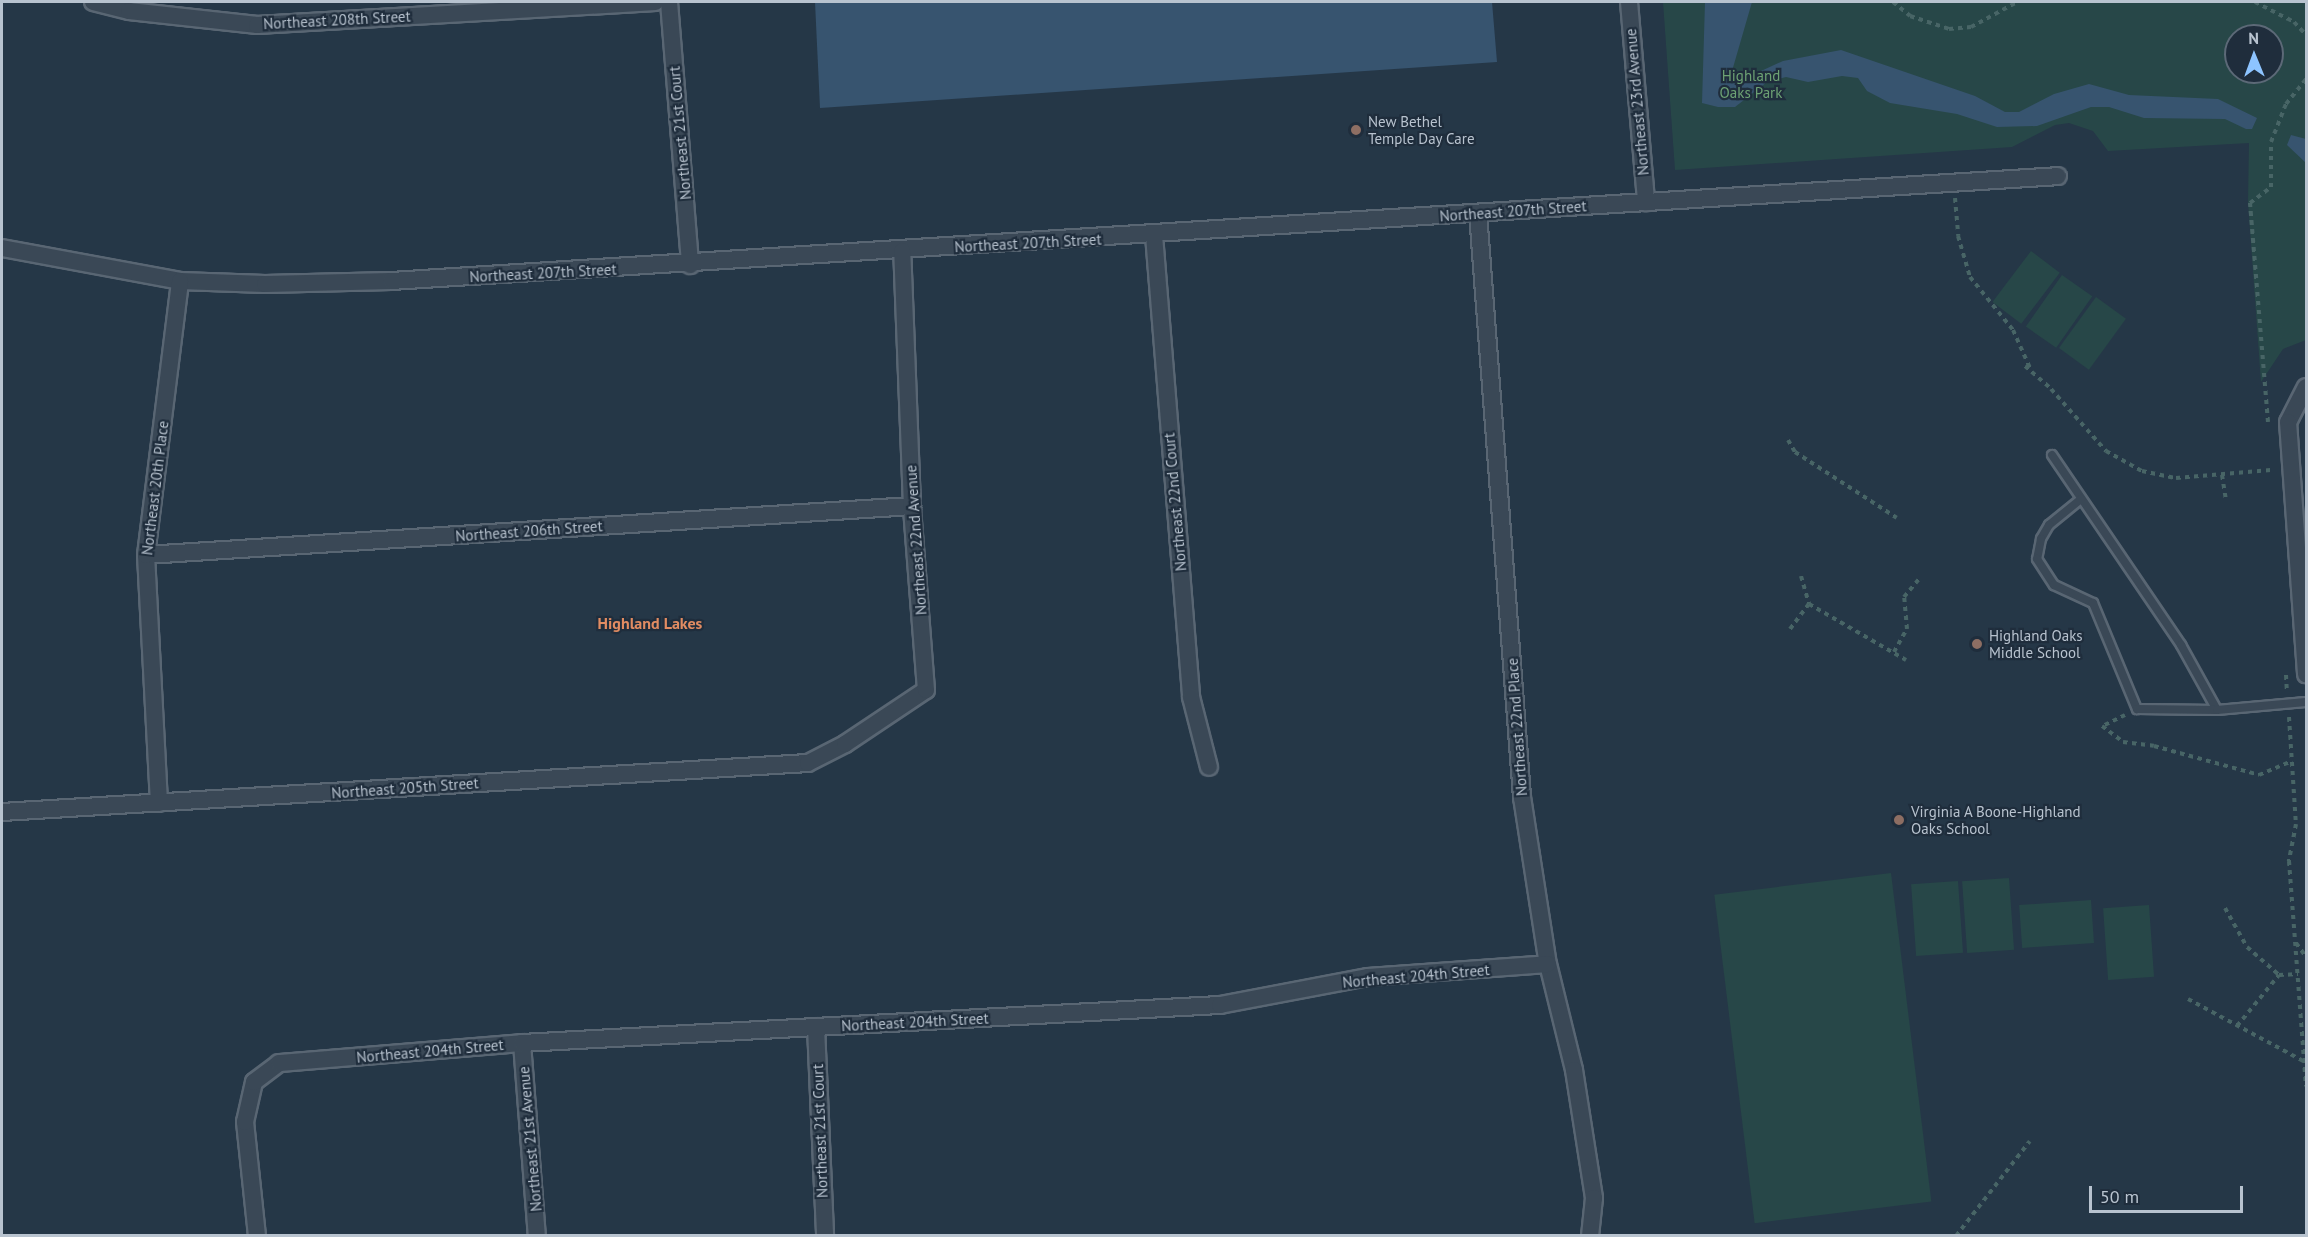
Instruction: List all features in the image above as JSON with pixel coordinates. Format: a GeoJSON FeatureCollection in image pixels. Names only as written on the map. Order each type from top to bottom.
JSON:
{"type":"FeatureCollection","features":[{"type":"Feature","properties":{"kind":"street","name":"Northeast 208th Street"},"geometry":{"type":"LineString","coordinates":[[93,2],[129,11],[257,25],[655,2]]}},
{"type":"Feature","properties":{"kind":"street","name":"Northeast 21st Court"},"geometry":{"type":"LineString","coordinates":[[669,2],[690,265]]}},
{"type":"Feature","properties":{"kind":"street","name":"Northeast 23rd Avenue"},"geometry":{"type":"LineString","coordinates":[[1629,2],[1646,202]]}},
{"type":"Feature","properties":{"kind":"street","name":"Northeast 207th Street"},"geometry":{"type":"LineString","coordinates":[[2,248],[180,281],[265,284],[391,281],[690,265],[2058,176]]}},
{"type":"Feature","properties":{"kind":"street","name":"Northeast 22nd Place"},"geometry":{"type":"LineString","coordinates":[[1478,213],[1522,797],[1548,964],[1574,1070],[1594,1198],[1590,1236]]}},
{"type":"Feature","properties":{"kind":"street","name":"Northeast 22nd Court"},"geometry":{"type":"LineString","coordinates":[[1154,235],[1191,698],[1209,767]]}},
{"type":"Feature","properties":{"kind":"street","name":"Northeast 22nd Avenue"},"geometry":{"type":"LineString","coordinates":[[808,763],[854,738],[926,690],[912,506],[902,251]]}},
{"type":"Feature","properties":{"kind":"street","name":"Northeast 20th Place"},"geometry":{"type":"LineString","coordinates":[[159,803],[146,555],[180,281]]}},
{"type":"Feature","properties":{"kind":"street"},"geometry":{"type":"LineString","coordinates":[[2307,387],[2288,422],[2307,674]]}},
{"type":"Feature","properties":{"kind":"street","name":"Northeast 206th Street"},"geometry":{"type":"LineString","coordinates":[[146,555],[912,506]]}},
{"type":"Feature","properties":{"kind":"street","name":"Northeast 205th Street"},"geometry":{"type":"LineString","coordinates":[[2,812],[808,763]]}},
{"type":"Feature","properties":{"kind":"street","name":"Northeast 204th Street"},"geometry":{"type":"LineString","coordinates":[[257,1236],[245,1122],[254,1082],[279,1063],[522,1043],[1220,1005],[1368,977],[1548,964]]}},
{"type":"Feature","properties":{"kind":"street","name":"Northeast 21st Court"},"geometry":{"type":"LineString","coordinates":[[816,1027],[825,1236]]}},
{"type":"Feature","properties":{"kind":"street","name":"Northeast 21st Avenue"},"geometry":{"type":"LineString","coordinates":[[522,1043],[537,1236]]}},
{"type":"Feature","properties":{"kind":"lane"},"geometry":{"type":"LineString","coordinates":[[2052,455],[2181,645],[2217,710]]}},
{"type":"Feature","properties":{"kind":"lane"},"geometry":{"type":"LineString","coordinates":[[2081,499],[2049,525],[2041,539],[2037,559],[2054,585],[2093,603],[2137,709],[2217,710],[2307,702]]}},
{"type":"Feature","properties":{"kind":"path"},"geometry":{"type":"LineString","coordinates":[[1893,2],[1910,16],[1948,29],[1971,27],[2017,2]]}},
{"type":"Feature","properties":{"kind":"path"},"geometry":{"type":"LineString","coordinates":[[2255,2],[2294,22],[2307,35]]}},
{"type":"Feature","properties":{"kind":"path"},"geometry":{"type":"LineString","coordinates":[[1953,183],[1958,236],[1970,277],[2013,330],[2031,371]]}},
{"type":"Feature","properties":{"kind":"path"},"geometry":{"type":"LineString","coordinates":[[2025,366],[2051,388],[2088,434],[2121,461],[2162,477],[2222,475],[2271,470]]}},
{"type":"Feature","properties":{"kind":"path"},"geometry":{"type":"LineString","coordinates":[[1788,441],[1795,452],[1898,518]]}},
{"type":"Feature","properties":{"kind":"path"},"geometry":{"type":"LineString","coordinates":[[2222,475],[2226,499]]}},
{"type":"Feature","properties":{"kind":"path"},"geometry":{"type":"LineString","coordinates":[[1801,576],[1809,604],[1906,660]]}},
{"type":"Feature","properties":{"kind":"path"},"geometry":{"type":"LineString","coordinates":[[1894,652],[1906,629],[1904,597],[1922,576]]}},
{"type":"Feature","properties":{"kind":"path"},"geometry":{"type":"LineString","coordinates":[[1790,629],[1809,604]]}},
{"type":"Feature","properties":{"kind":"path"},"geometry":{"type":"LineString","coordinates":[[2137,709],[2102,726],[2123,742],[2154,746],[2259,775],[2292,761]]}},
{"type":"Feature","properties":{"kind":"path"},"geometry":{"type":"LineString","coordinates":[[2225,908],[2247,948],[2279,975],[2298,974]]}},
{"type":"Feature","properties":{"kind":"path"},"geometry":{"type":"LineString","coordinates":[[2295,941],[2307,957]]}},
{"type":"Feature","properties":{"kind":"path"},"geometry":{"type":"LineString","coordinates":[[2237,1026],[2279,975]]}},
{"type":"Feature","properties":{"kind":"path"},"geometry":{"type":"LineString","coordinates":[[2188,999],[2305,1063],[2307,1057]]}},
{"type":"Feature","properties":{"kind":"path"},"geometry":{"type":"LineString","coordinates":[[1956,1236],[2030,1141]]}},
{"type":"Feature","properties":{"kind":"green space","name":"Highland Oaks Park"},"geometry":{"type":"Polygon","coordinates":[[[1663,2],[2306,2],[2306,340],[2283,349],[2261,382],[2248,202],[2249,143],[2108,151],[2093,131],[2069,123],[2055,125],[2012,147],[1675,170],[1663,2]]]}},
{"type":"Feature","properties":{"kind":"green space"},"geometry":{"type":"Polygon","coordinates":[[[2031,251],[2060,273],[2021,324],[1992,302],[2031,251]]]}},
{"type":"Feature","properties":{"kind":"green space"},"geometry":{"type":"Polygon","coordinates":[[[2062,275],[2092,296],[2056,348],[2026,327],[2062,275]]]}},
{"type":"Feature","properties":{"kind":"green space"},"geometry":{"type":"Polygon","coordinates":[[[2096,297],[2126,319],[2089,370],[2059,348],[2096,297]]]}},
{"type":"Feature","properties":{"kind":"green space"},"geometry":{"type":"Polygon","coordinates":[[[1891,873],[1931,1202],[1755,1223],[1714,895],[1891,873]]]}},
{"type":"Feature","properties":{"kind":"green space"},"geometry":{"type":"Polygon","coordinates":[[[2009,878],[2014,950],[1967,953],[1962,881],[2009,878]]]}},
{"type":"Feature","properties":{"kind":"green space"},"geometry":{"type":"Polygon","coordinates":[[[1958,881],[1963,953],[1916,956],[1911,884],[1958,881]]]}},
{"type":"Feature","properties":{"kind":"green space"},"geometry":{"type":"Polygon","coordinates":[[[2091,900],[2094,943],[2022,948],[2019,905],[2091,900]]]}},
{"type":"Feature","properties":{"kind":"green space"},"geometry":{"type":"Polygon","coordinates":[[[2149,905],[2154,977],[2108,980],[2103,908],[2149,905]]]}},
{"type":"Feature","properties":{"kind":"water"},"geometry":{"type":"Polygon","coordinates":[[[815,2],[1492,2],[1497,62],[820,108],[815,2]]]}},
{"type":"Feature","properties":{"kind":"water"},"geometry":{"type":"Polygon","coordinates":[[[1705,2],[1752,2],[1730,78],[1748,77],[1783,61],[1841,50],[1975,96],[2005,112],[2019,112],[2054,94],[2089,84],[2129,95],[2218,99],[2257,118],[2252,129],[2246,129],[2225,119],[2144,118],[2109,107],[2091,107],[2037,126],[1997,127],[1957,114],[1890,103],[1867,91],[1858,78],[1842,76],[1808,82],[1786,77],[1767,82],[1735,107],[1718,107],[1702,103],[1705,2]]]}},
{"type":"Feature","properties":{"kind":"water"},"geometry":{"type":"Polygon","coordinates":[[[2291,135],[2306,139],[2306,163],[2287,145],[2291,135]]]}},
{"type":"Feature","properties":{"kind":"place","name":"New Bethel Temple Day Care"},"geometry":{"type":"Point","coordinates":[1356,130]}},
{"type":"Feature","properties":{"kind":"place","name":"Highland Oaks Middle School"},"geometry":{"type":"Point","coordinates":[1977,644]}},
{"type":"Feature","properties":{"kind":"place","name":"Virginia A Boone-Highland Oaks School"},"geometry":{"type":"Point","coordinates":[1899,820]}},
{"type":"Feature","properties":{"kind":"district","name":"Highland Lakes"},"geometry":{"type":"Point","coordinates":[650,623]}}]}
